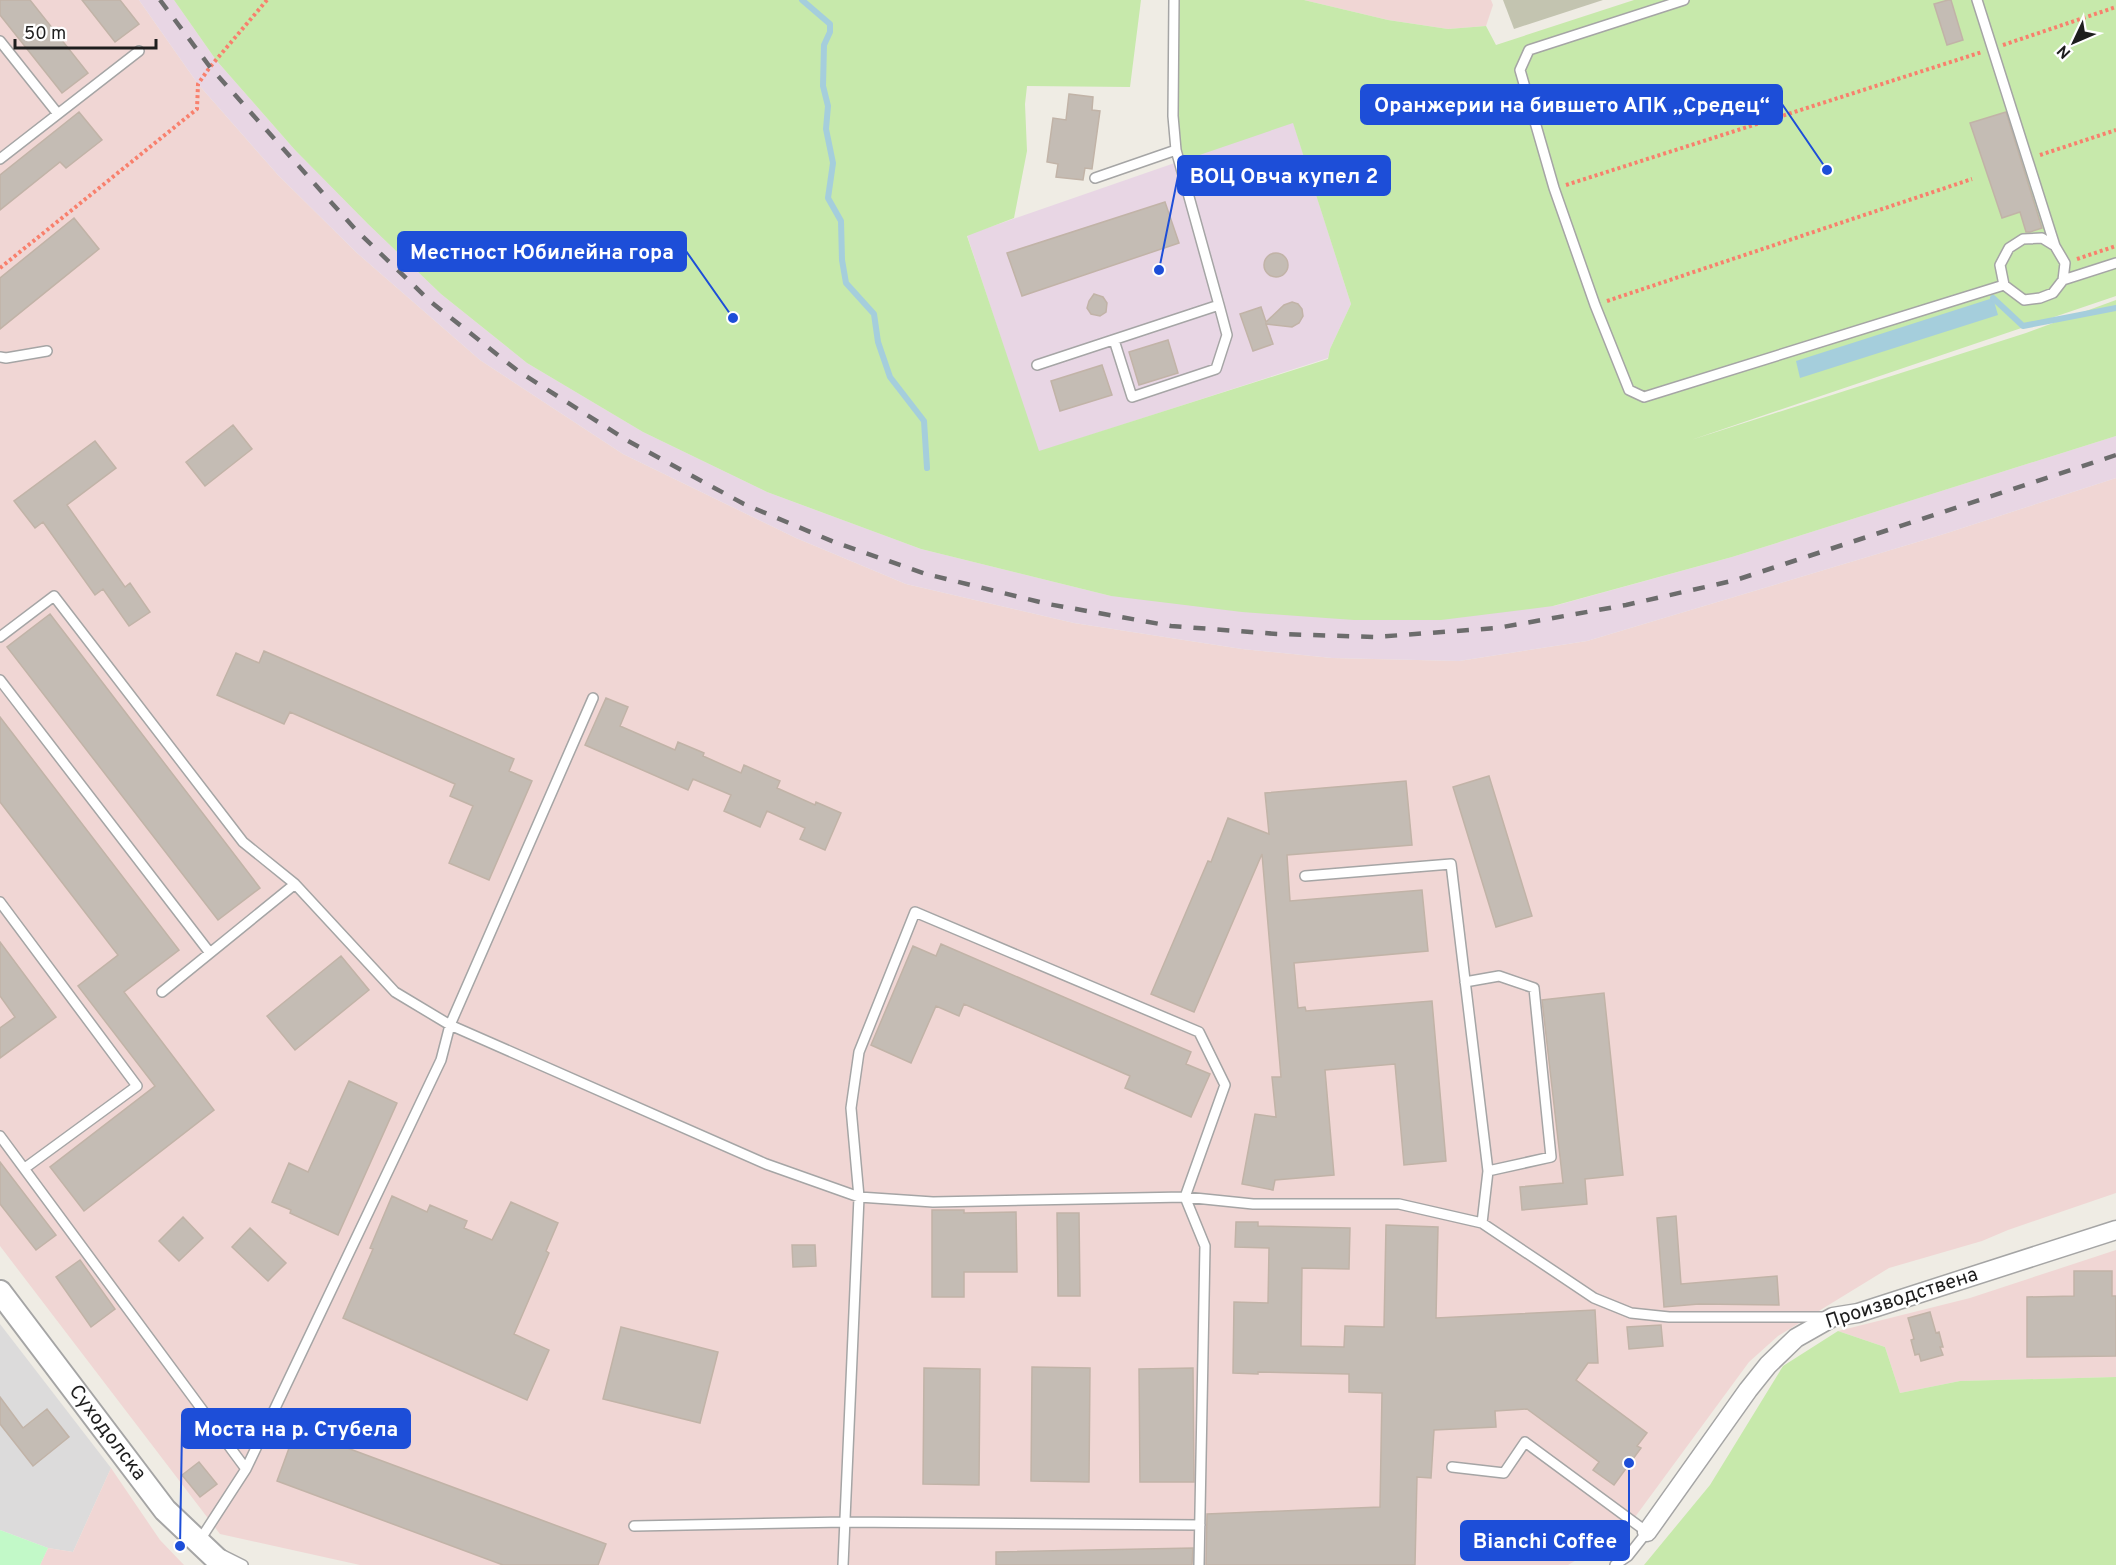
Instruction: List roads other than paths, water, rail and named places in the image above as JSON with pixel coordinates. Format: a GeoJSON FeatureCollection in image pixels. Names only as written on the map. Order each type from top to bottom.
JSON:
{"type":"FeatureCollection","features":[{"type":"Feature","properties":{"kind":"street","name":"Производствена"},"geometry":{"type":"LineString","coordinates":[[1647,1532],[1748,1390],[1768,1365],[1796,1338],[1833,1317],[1858,1313],[2116,1230]]}},
{"type":"Feature","properties":{"kind":"street","name":"Суходолска"},"geometry":{"type":"LineString","coordinates":[[0,1292],[165,1510],[223,1565]]}},
{"type":"Feature","properties":{"kind":"lane"},"geometry":{"type":"LineString","coordinates":[[1114,340],[1132,397],[1216,369],[1227,335],[1176,150],[1173,116],[1174,0]]}},
{"type":"Feature","properties":{"kind":"lane"},"geometry":{"type":"LineString","coordinates":[[1684,0],[1529,50],[1520,70],[1554,188],[1595,306],[1629,390],[1644,397],[2004,285]]}},
{"type":"Feature","properties":{"kind":"lane"},"geometry":{"type":"LineString","coordinates":[[1977,0],[2055,246],[2065,263],[2063,280],[2053,293],[2040,298],[2024,300],[2004,285],[2000,265],[2009,248],[2023,238],[2042,238],[2055,246]]}},
{"type":"Feature","properties":{"kind":"lane"},"geometry":{"type":"LineString","coordinates":[[0,41],[57,114]]}},
{"type":"Feature","properties":{"kind":"lane"},"geometry":{"type":"LineString","coordinates":[[0,159],[139,51]]}},
{"type":"Feature","properties":{"kind":"lane"},"geometry":{"type":"LineString","coordinates":[[1095,178],[1176,150]]}},
{"type":"Feature","properties":{"kind":"lane"},"geometry":{"type":"LineString","coordinates":[[2063,280],[2116,263]]}},
{"type":"Feature","properties":{"kind":"lane"},"geometry":{"type":"LineString","coordinates":[[1037,365],[1219,305]]}},
{"type":"Feature","properties":{"kind":"lane"},"geometry":{"type":"LineString","coordinates":[[0,357],[47,351]]}},
{"type":"Feature","properties":{"kind":"lane"},"geometry":{"type":"LineString","coordinates":[[0,637],[54,596],[243,842],[295,884],[394,992],[450,1025],[766,1164],[859,1197],[933,1202],[1185,1197],[1253,1204],[1399,1204],[1482,1222],[1594,1298],[1631,1313],[1669,1317],[1833,1317]]}},
{"type":"Feature","properties":{"kind":"lane"},"geometry":{"type":"LineString","coordinates":[[0,680],[210,953]]}},
{"type":"Feature","properties":{"kind":"lane"},"geometry":{"type":"LineString","coordinates":[[243,1565],[198,1543],[246,1469],[441,1060],[450,1025],[592,698]]}},
{"type":"Feature","properties":{"kind":"lane"},"geometry":{"type":"LineString","coordinates":[[1305,876],[1451,864],[1488,1172],[1482,1222]]}},
{"type":"Feature","properties":{"kind":"lane"},"geometry":{"type":"LineString","coordinates":[[162,992],[295,884]]}},
{"type":"Feature","properties":{"kind":"lane"},"geometry":{"type":"LineString","coordinates":[[0,902],[137,1086],[25,1168]]}},
{"type":"Feature","properties":{"kind":"lane"},"geometry":{"type":"LineString","coordinates":[[843,1565],[859,1197],[851,1108],[859,1052],[915,912],[1199,1032],[1225,1085],[1185,1197],[1205,1246],[1199,1565]]}},
{"type":"Feature","properties":{"kind":"lane"},"geometry":{"type":"LineString","coordinates":[[1465,982],[1499,976],[1534,988],[1551,1157],[1488,1172]]}},
{"type":"Feature","properties":{"kind":"lane"},"geometry":{"type":"LineString","coordinates":[[0,1136],[246,1469]]}},
{"type":"Feature","properties":{"kind":"lane"},"geometry":{"type":"LineString","coordinates":[[1452,1467],[1504,1473],[1525,1442],[1647,1532]]}},
{"type":"Feature","properties":{"kind":"lane"},"geometry":{"type":"LineString","coordinates":[[634,1526],[844,1522],[1200,1525]]}},
{"type":"Feature","properties":{"kind":"lane","name":"Производствена"},"geometry":{"type":"LineString","coordinates":[[1615,1565],[1628,1556],[1647,1532]]}},
{"type":"Feature","properties":{"kind":"water"},"geometry":{"type":"Polygon","coordinates":[[[1993,298],[1998,315],[1800,378],[1796,361],[1993,298]]]}},
{"type":"Feature","properties":{"kind":"waterway"},"geometry":{"type":"LineString","coordinates":[[802,0],[830,24],[830,32],[824,45],[823,86],[828,106],[826,129],[833,163],[828,198],[841,221],[842,260],[846,283],[874,314],[878,342],[890,377],[924,421],[927,468]]}},
{"type":"Feature","properties":{"kind":"waterway"},"geometry":{"type":"LineString","coordinates":[[1993,298],[2023,326],[2116,308]]}},
{"type":"Feature","properties":{"kind":"railway"},"geometry":{"type":"LineString","coordinates":[[160,0],[210,67],[356,230],[431,302],[518,371],[628,441],[744,504],[834,542],[926,574],[1048,604],[1171,626],[1277,634],[1375,637],[1497,628],[1626,605],[1736,580],[2116,455]]}},
{"type":"Feature","properties":{"kind":"place","name":"Оранжерии на бившето АПК „Средец“"},"geometry":{"type":"Point","coordinates":[1827,170]}},
{"type":"Feature","properties":{"kind":"place","name":"ВОЦ Овча купел 2"},"geometry":{"type":"Point","coordinates":[1159,270]}},
{"type":"Feature","properties":{"kind":"place","name":"Местност Юбилейна гора"},"geometry":{"type":"Point","coordinates":[733,318]}},
{"type":"Feature","properties":{"kind":"place","name":"Bianchi Coffee"},"geometry":{"type":"Point","coordinates":[1629,1463]}},
{"type":"Feature","properties":{"kind":"place","name":"Моста на р. Стубела"},"geometry":{"type":"Point","coordinates":[180,1546]}}]}
